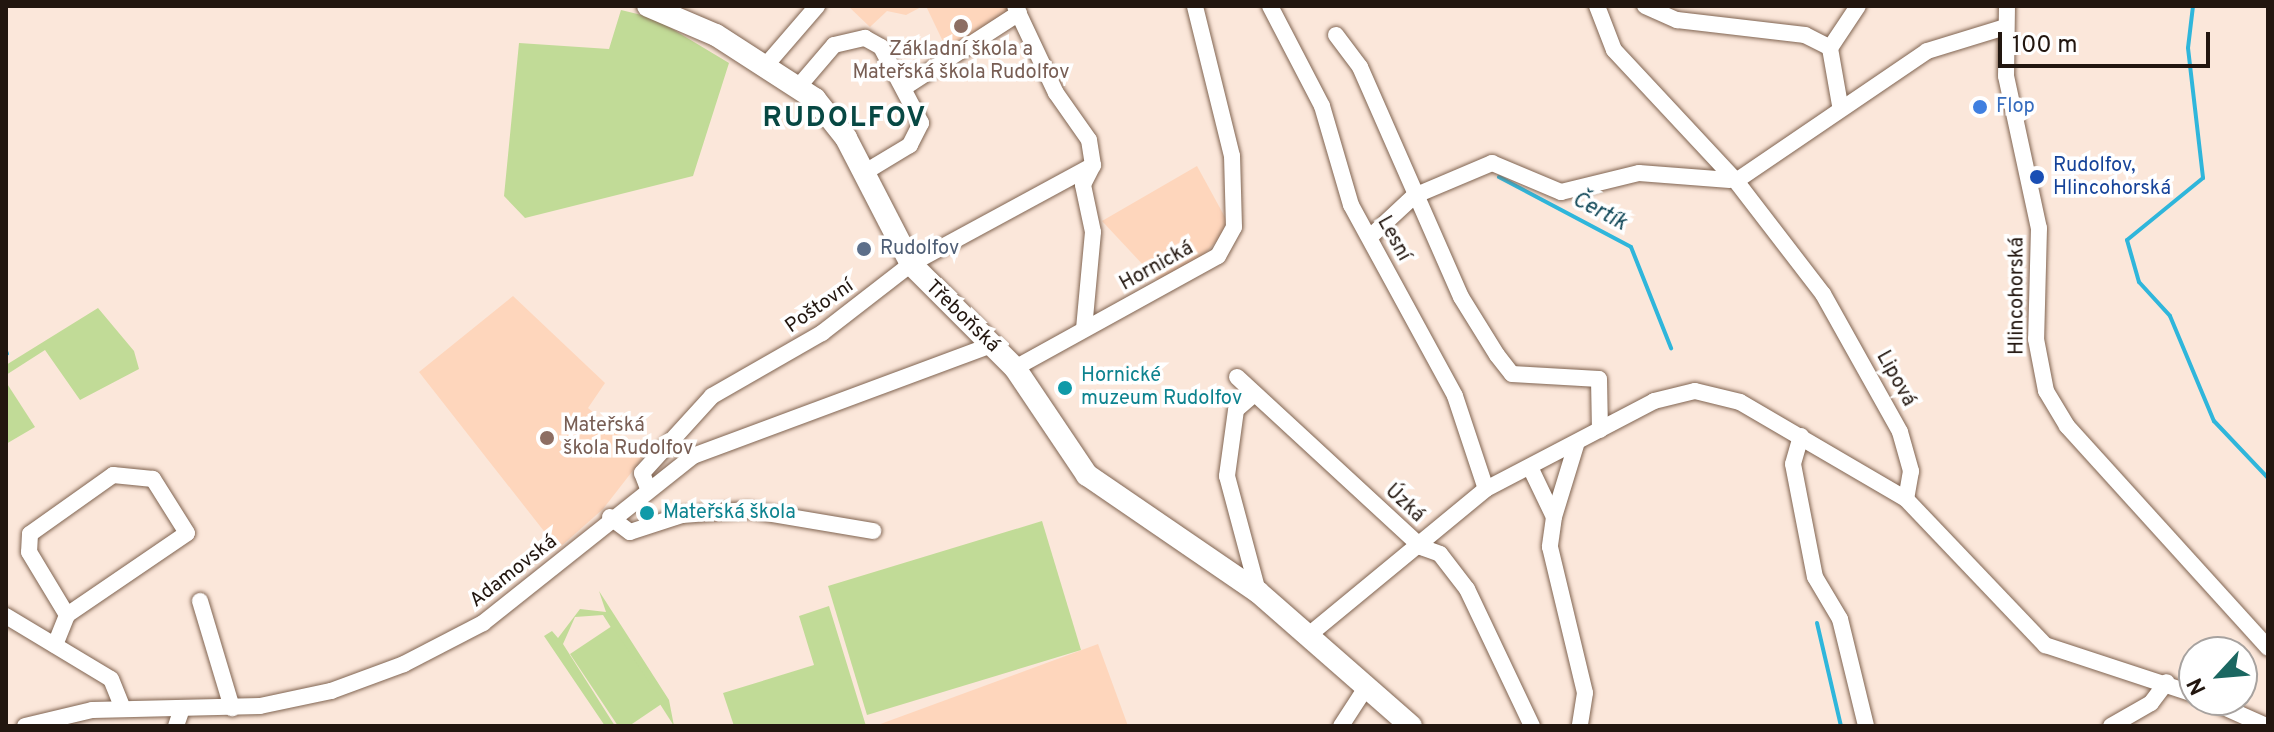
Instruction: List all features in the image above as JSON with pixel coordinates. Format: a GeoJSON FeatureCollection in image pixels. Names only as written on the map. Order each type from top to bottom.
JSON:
{"type":"FeatureCollection","features":[{"type":"Feature","properties":{"kind":"main road","name":"Třeboňská"},"geometry":{"type":"LineString","coordinates":[[648,6],[767,64],[799,86],[836,124],[865,172],[911,264],[1015,368],[1087,475],[1258,592],[1310,634],[1411,726]]}},
{"type":"Feature","properties":{"kind":"street"},"geometry":{"type":"LineString","coordinates":[[767,64],[817,6]]}},
{"type":"Feature","properties":{"kind":"street","name":"Hornická"},"geometry":{"type":"LineString","coordinates":[[1015,368],[1218,256],[1234,227],[1232,156],[1195,6]]}},
{"type":"Feature","properties":{"kind":"street","name":"Lesní"},"geometry":{"type":"LineString","coordinates":[[1270,6],[1322,106],[1345,189],[1455,396],[1486,489]]}},
{"type":"Feature","properties":{"kind":"street","name":"Lipová"},"geometry":{"type":"LineString","coordinates":[[1597,6],[1614,50],[1736,181],[1823,294],[1880,390],[1911,471],[1906,499]]}},
{"type":"Feature","properties":{"kind":"street"},"geometry":{"type":"LineString","coordinates":[[1645,6],[1677,20],[1805,35],[1830,48]]}},
{"type":"Feature","properties":{"kind":"street"},"geometry":{"type":"LineString","coordinates":[[1840,105],[1830,48],[1858,6]]}},
{"type":"Feature","properties":{"kind":"street","name":"Hlincohorská"},"geometry":{"type":"LineString","coordinates":[[2007,6],[2006,76],[2039,228],[2036,339],[2046,391],[2067,426],[2268,648]]}},
{"type":"Feature","properties":{"kind":"street"},"geometry":{"type":"LineString","coordinates":[[1370,237],[1414,196],[1492,163],[1561,192],[1639,173],[1736,181],[1840,105],[1927,51],[2005,27],[2019,6]]}},
{"type":"Feature","properties":{"kind":"street"},"geometry":{"type":"LineString","coordinates":[[905,87],[1017,10],[1089,140],[1093,165],[1083,185],[1093,232],[1084,329]]}},
{"type":"Feature","properties":{"kind":"street"},"geometry":{"type":"LineString","coordinates":[[1336,35],[1383,114],[1414,196],[1461,297],[1512,374],[1599,379],[1600,430]]}},
{"type":"Feature","properties":{"kind":"street"},"geometry":{"type":"LineString","coordinates":[[799,86],[834,45],[865,38],[881,47],[918,111],[919,133],[865,172]]}},
{"type":"Feature","properties":{"kind":"street","name":"Poštovní"},"geometry":{"type":"LineString","coordinates":[[644,479],[712,396],[822,333],[911,264],[1093,165]]}},
{"type":"Feature","properties":{"kind":"street","name":"Adamovská"},"geometry":{"type":"LineString","coordinates":[[25,726],[123,709],[232,708],[331,691],[426,656],[516,598],[610,517],[644,479],[724,443],[992,345]]}},
{"type":"Feature","properties":{"kind":"street","name":"Úzká"},"geometry":{"type":"LineString","coordinates":[[1237,377],[1252,396],[1421,547],[1440,554],[1467,589],[1532,726]]}},
{"type":"Feature","properties":{"kind":"street"},"geometry":{"type":"LineString","coordinates":[[1310,634],[1421,547],[1486,489],[1654,401],[1695,391],[1740,402],[1906,499],[2045,645],[2178,687]]}},
{"type":"Feature","properties":{"kind":"street"},"geometry":{"type":"LineString","coordinates":[[1252,396],[1236,410],[1227,476],[1258,592]]}},
{"type":"Feature","properties":{"kind":"street"},"geometry":{"type":"LineString","coordinates":[[1801,436],[1793,464],[1815,577],[1840,619],[1866,726]]}},
{"type":"Feature","properties":{"kind":"street"},"geometry":{"type":"LineString","coordinates":[[1577,442],[1554,517],[1550,547],[1585,693],[1580,726]]}},
{"type":"Feature","properties":{"kind":"street"},"geometry":{"type":"LineString","coordinates":[[1530,467],[1554,517]]}},
{"type":"Feature","properties":{"kind":"street"},"geometry":{"type":"LineString","coordinates":[[55,645],[67,615],[187,533],[153,479],[113,475],[30,534],[29,552],[67,615]]}},
{"type":"Feature","properties":{"kind":"street"},"geometry":{"type":"LineString","coordinates":[[610,517],[630,532],[682,515],[748,510],[873,531]]}},
{"type":"Feature","properties":{"kind":"street"},"geometry":{"type":"LineString","coordinates":[[200,601],[232,708]]}},
{"type":"Feature","properties":{"kind":"street"},"geometry":{"type":"LineString","coordinates":[[6,616],[111,679],[123,709]]}},
{"type":"Feature","properties":{"kind":"street"},"geometry":{"type":"LineString","coordinates":[[2111,726],[2151,703],[2167,682]]}},
{"type":"Feature","properties":{"kind":"street"},"geometry":{"type":"LineString","coordinates":[[1341,726],[1367,686]]}},
{"type":"Feature","properties":{"kind":"street"},"geometry":{"type":"LineString","coordinates":[[176,726],[182,709]]}},
{"type":"Feature","properties":{"kind":"street"},"geometry":{"type":"LineString","coordinates":[[2244,716],[2266,726]]}},
{"type":"Feature","properties":{"kind":"shaded area","name":"Základní škola a Mateřská škola Rudolfov"},"geometry":{"type":"Polygon","coordinates":[[[848,6],[923,6],[906,15],[887,11],[870,27],[848,6]]]}},
{"type":"Feature","properties":{"kind":"shaded area","name":"Základní škola a Mateřská škola Rudolfov"},"geometry":{"type":"Polygon","coordinates":[[[926,6],[1006,6],[1009,11],[947,50],[926,6]]]}},
{"type":"Feature","properties":{"kind":"shaded area"},"geometry":{"type":"Polygon","coordinates":[[[1197,166],[1226,219],[1223,234],[1200,259],[1159,282],[1102,221],[1197,166]]]}},
{"type":"Feature","properties":{"kind":"shaded area","name":"Mateřská škola Rudolfov"},"geometry":{"type":"Polygon","coordinates":[[[513,296],[605,383],[588,408],[645,455],[603,509],[558,549],[419,372],[513,296]]]}},
{"type":"Feature","properties":{"kind":"shaded area"},"geometry":{"type":"Polygon","coordinates":[[[1098,644],[1128,726],[875,726],[1098,644]]]}},
{"type":"Feature","properties":{"kind":"green space"},"geometry":{"type":"Polygon","coordinates":[[[621,10],[654,18],[729,63],[693,176],[525,218],[504,196],[519,43],[609,49],[621,10]]]}},
{"type":"Feature","properties":{"kind":"green space"},"geometry":{"type":"Polygon","coordinates":[[[98,308],[134,351],[139,369],[80,400],[45,350],[6,375],[6,365],[98,308]]]}},
{"type":"Feature","properties":{"kind":"green space"},"geometry":{"type":"Polygon","coordinates":[[[6,382],[35,427],[6,444],[6,382]]]}},
{"type":"Feature","properties":{"kind":"green space"},"geometry":{"type":"Polygon","coordinates":[[[1042,521],[1081,650],[867,715],[828,586],[1042,521]]]}},
{"type":"Feature","properties":{"kind":"green space"},"geometry":{"type":"Polygon","coordinates":[[[599,591],[669,700],[674,726],[603,615],[575,617],[563,644],[615,726],[605,726],[544,636],[552,631],[558,638],[580,609],[606,612],[599,591]]]}},
{"type":"Feature","properties":{"kind":"green space"},"geometry":{"type":"Polygon","coordinates":[[[829,606],[866,726],[734,726],[723,693],[814,665],[799,616],[829,606]]]}},
{"type":"Feature","properties":{"kind":"green space"},"geometry":{"type":"Polygon","coordinates":[[[612,626],[663,703],[629,726],[618,726],[570,654],[612,626]]]}},
{"type":"Feature","properties":{"kind":"waterway"},"geometry":{"type":"LineString","coordinates":[[2193,6],[2188,48],[2203,178],[2127,240],[2139,282],[2170,316],[2214,421],[2268,478]]}},
{"type":"Feature","properties":{"kind":"waterway","name":"Čertík"},"geometry":{"type":"LineString","coordinates":[[1499,177],[1631,247],[1671,348]]}},
{"type":"Feature","properties":{"kind":"waterway","name":"Čertík"},"geometry":{"type":"LineString","coordinates":[[1817,623],[1841,726]]}},
{"type":"Feature","properties":{"kind":"place","name":"Základní škola a Mateřská škola Rudolfov"},"geometry":{"type":"Point","coordinates":[961,26]}},
{"type":"Feature","properties":{"kind":"place","name":"Flop"},"geometry":{"type":"Point","coordinates":[1980,107]}},
{"type":"Feature","properties":{"kind":"place","name":"Rudolfov, Hlincohorská"},"geometry":{"type":"Point","coordinates":[2037,177]}},
{"type":"Feature","properties":{"kind":"place","name":"Rudolfov"},"geometry":{"type":"Point","coordinates":[864,249]}},
{"type":"Feature","properties":{"kind":"place","name":"Hornické muzeum Rudolfov"},"geometry":{"type":"Point","coordinates":[1065,388]}},
{"type":"Feature","properties":{"kind":"place","name":"Mateřská škola Rudolfov"},"geometry":{"type":"Point","coordinates":[547,438]}},
{"type":"Feature","properties":{"kind":"place","name":"Mateřská škola"},"geometry":{"type":"Point","coordinates":[647,513]}},
{"type":"Feature","properties":{"kind":"district","name":"RUDOLFOV"},"geometry":{"type":"Point","coordinates":[845,119]}}]}
